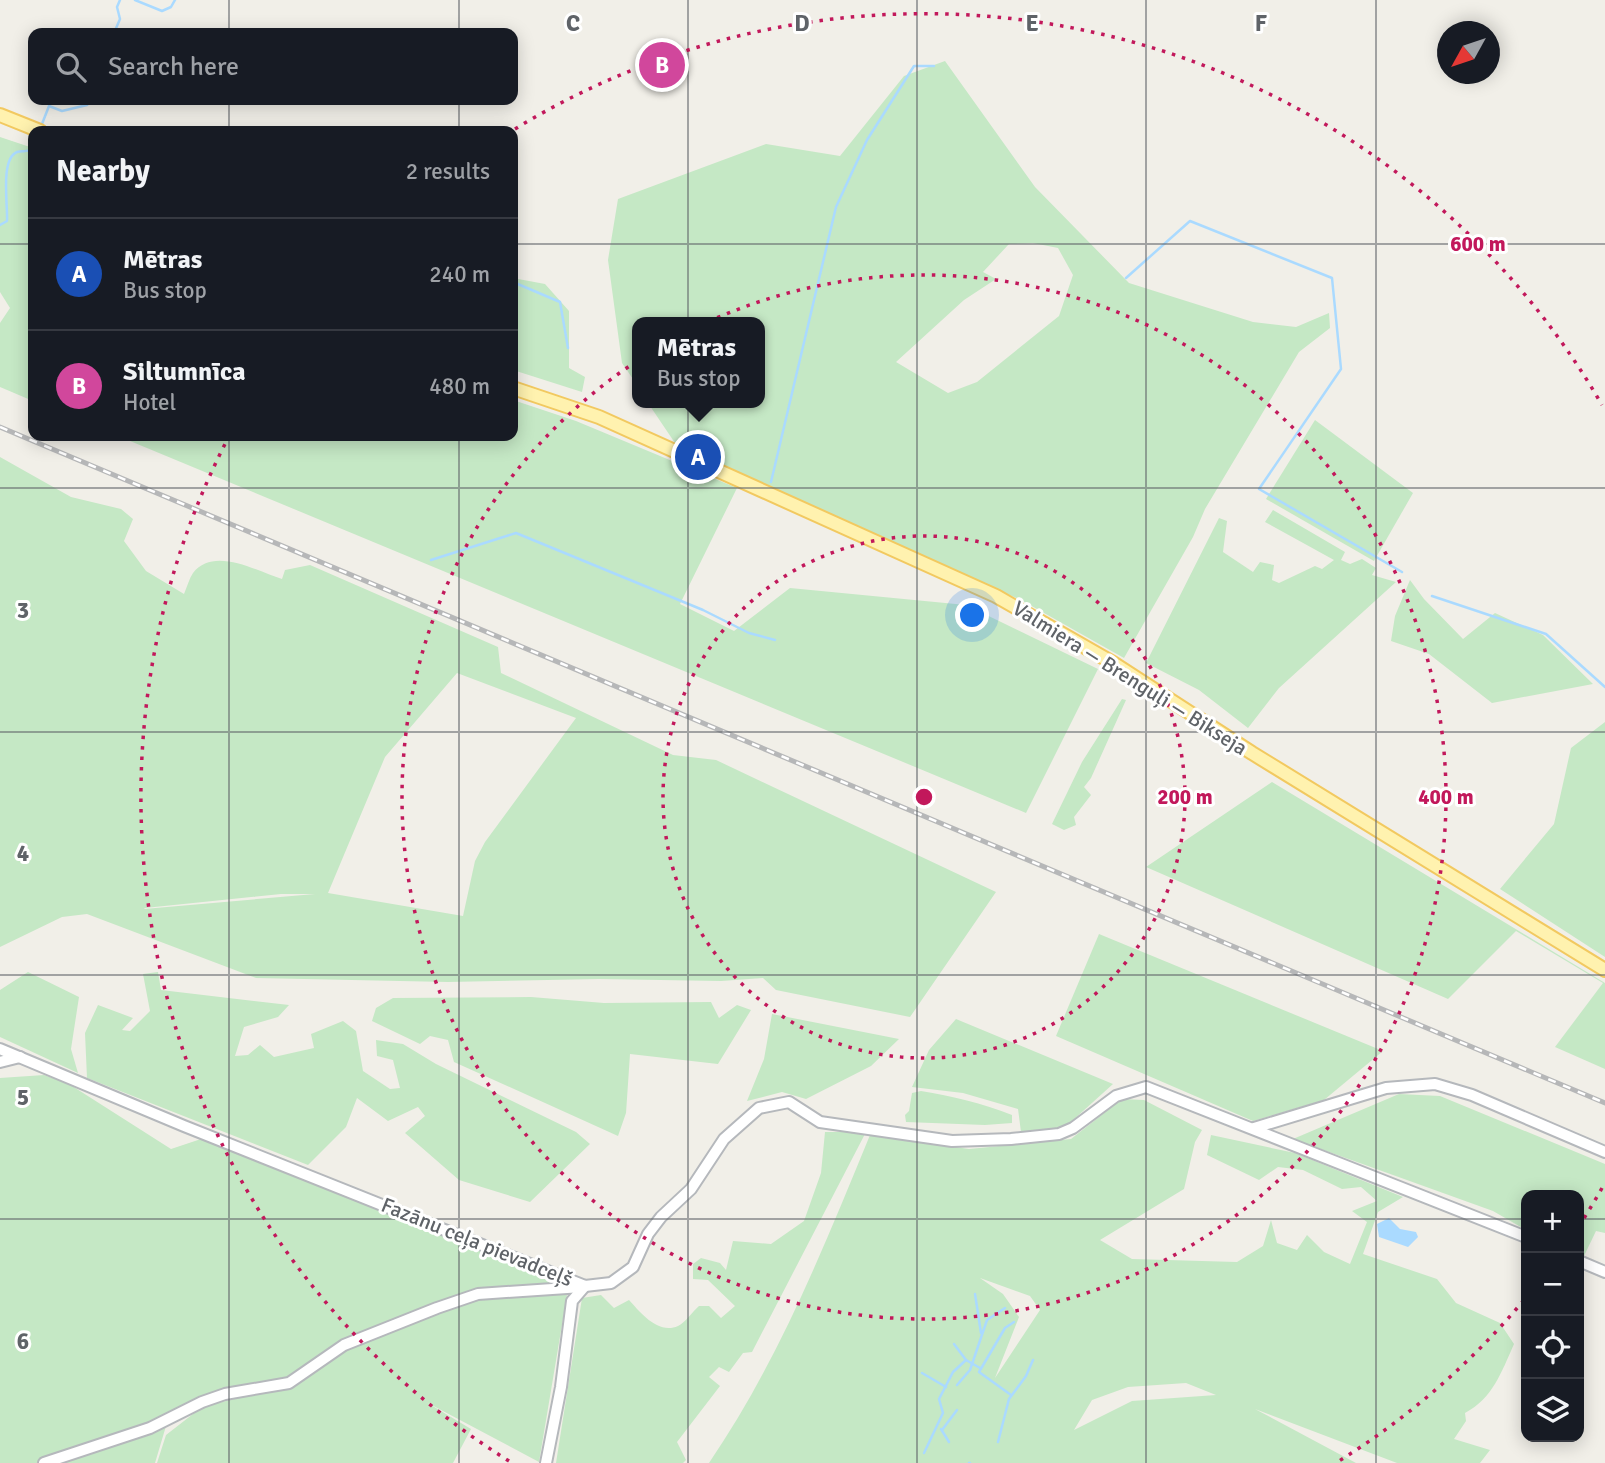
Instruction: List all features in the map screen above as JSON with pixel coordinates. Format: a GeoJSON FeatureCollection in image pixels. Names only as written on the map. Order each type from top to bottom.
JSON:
{"type":"FeatureCollection","features":[{"type":"Feature","properties":{"kind":"main road"},"geometry":{"type":"LineString","coordinates":[[0,115],[28,126]]}},
{"type":"Feature","properties":{"kind":"main road","name":"Valmiera — Brenguļi — Bikseja"},"geometry":{"type":"LineString","coordinates":[[518,390],[599,417],[996,596],[1113,663],[1252,753],[1605,970]]}},
{"type":"Feature","properties":{"kind":"street","name":"Fazānu ceļa pievadceļš"},"geometry":{"type":"LineString","coordinates":[[0,1049],[184,1126],[585,1286],[611,1283],[633,1267],[648,1234],[661,1217],[691,1189],[724,1139],[759,1108],[779,1102],[789,1102],[820,1122],[952,1141],[1011,1139],[1059,1134],[1073,1128],[1116,1096],[1146,1087],[1521,1235]]}},
{"type":"Feature","properties":{"kind":"street"},"geometry":{"type":"LineString","coordinates":[[0,1062],[22,1057]]}},
{"type":"Feature","properties":{"kind":"street"},"geometry":{"type":"LineString","coordinates":[[1254,1128],[1386,1088],[1435,1084],[1472,1095],[1605,1152]]}},
{"type":"Feature","properties":{"kind":"street"},"geometry":{"type":"LineString","coordinates":[[1584,1263],[1605,1272]]}},
{"type":"Feature","properties":{"kind":"street"},"geometry":{"type":"LineString","coordinates":[[44,1463],[150,1428],[202,1402],[225,1394],[289,1383],[344,1345],[478,1294],[585,1286]]}},
{"type":"Feature","properties":{"kind":"street"},"geometry":{"type":"LineString","coordinates":[[546,1463],[561,1387],[572,1301],[585,1286]]}},
{"type":"Feature","properties":{"kind":"green space"},"geometry":{"type":"Polygon","coordinates":[[[945,61],[1035,187],[1129,283],[1253,322],[1296,327],[1329,313],[1330,328],[1299,352],[1205,509],[1193,537],[1124,658],[1021,600],[677,446],[651,408],[765,408],[765,317],[632,317],[632,378],[622,363],[608,260],[618,199],[766,144],[840,156],[904,76],[945,61]],[[1033,243],[1009,244],[983,272],[996,279],[964,300],[896,362],[948,393],[977,382],[1059,316],[1073,275],[1058,248],[1033,243]]]}},
{"type":"Feature","properties":{"kind":"green space"},"geometry":{"type":"Polygon","coordinates":[[[0,137],[28,146],[28,399],[0,387],[0,323],[10,308],[0,292],[0,137]]]}},
{"type":"Feature","properties":{"kind":"green space"},"geometry":{"type":"Polygon","coordinates":[[[518,279],[545,284],[569,311],[569,368],[585,377],[582,392],[518,372],[518,279]]]}},
{"type":"Feature","properties":{"kind":"green space"},"geometry":{"type":"Polygon","coordinates":[[[518,402],[576,421],[737,488],[680,604],[734,631],[790,588],[966,605],[1098,669],[1026,813],[130,441],[518,441],[518,402]]]}},
{"type":"Feature","properties":{"kind":"green space"},"geometry":{"type":"Polygon","coordinates":[[[1315,420],[1413,493],[1374,561],[1266,499],[1315,420]]]}},
{"type":"Feature","properties":{"kind":"green space"},"geometry":{"type":"Polygon","coordinates":[[[0,457],[71,497],[121,509],[133,519],[124,541],[146,571],[184,594],[193,573],[212,561],[248,566],[282,579],[285,570],[310,565],[498,647],[501,673],[673,755],[716,760],[996,892],[910,1017],[776,990],[763,978],[721,981],[599,979],[448,982],[256,978],[87,914],[62,917],[0,947],[0,457]],[[457,673],[385,757],[328,893],[463,916],[475,861],[485,842],[576,718],[457,673]],[[281,894],[145,908],[144,909],[315,894],[281,894]]]}},
{"type":"Feature","properties":{"kind":"green space"},"geometry":{"type":"Polygon","coordinates":[[[1273,510],[1345,552],[1341,560],[1350,564],[1362,559],[1376,568],[1372,575],[1396,582],[1279,688],[1248,728],[1199,690],[1146,663],[1219,518],[1227,521],[1223,552],[1253,572],[1260,562],[1274,565],[1272,580],[1279,583],[1315,566],[1322,569],[1334,560],[1265,522],[1273,510]]]}},
{"type":"Feature","properties":{"kind":"green space"},"geometry":{"type":"Polygon","coordinates":[[[1410,580],[1424,599],[1463,639],[1495,613],[1543,635],[1593,684],[1492,703],[1429,654],[1391,641],[1395,616],[1410,580]]]}},
{"type":"Feature","properties":{"kind":"green space"},"geometry":{"type":"Polygon","coordinates":[[[1122,699],[1126,700],[1091,778],[1084,787],[1091,795],[1074,817],[1076,825],[1064,830],[1052,824],[1082,762],[1122,699]]]}},
{"type":"Feature","properties":{"kind":"green space"},"geometry":{"type":"Polygon","coordinates":[[[1605,722],[1605,957],[1500,889],[1554,824],[1571,748],[1605,722]]]}},
{"type":"Feature","properties":{"kind":"green space"},"geometry":{"type":"Polygon","coordinates":[[[1272,782],[1605,983],[1605,1069],[1555,1047],[1603,983],[1516,931],[1448,999],[1146,867],[1272,782]]]}},
{"type":"Feature","properties":{"kind":"green space"},"geometry":{"type":"Polygon","coordinates":[[[1099,934],[1383,1051],[1324,1100],[1253,1121],[1056,1036],[1099,934]]]}},
{"type":"Feature","properties":{"kind":"green space"},"geometry":{"type":"Polygon","coordinates":[[[28,972],[79,997],[71,1049],[78,1073],[0,1037],[0,990],[28,972]]]}},
{"type":"Feature","properties":{"kind":"green space"},"geometry":{"type":"Polygon","coordinates":[[[158,972],[161,990],[289,1005],[278,1017],[244,1027],[235,1056],[248,1055],[260,1045],[274,1057],[314,1048],[311,1034],[343,1021],[356,1031],[363,1071],[390,1089],[400,1088],[393,1060],[377,1056],[376,1040],[403,1044],[436,1064],[576,1132],[590,1144],[530,1202],[459,1180],[405,1133],[425,1116],[418,1107],[388,1121],[357,1098],[346,1127],[308,1165],[87,1078],[85,1033],[98,1005],[133,1018],[122,1030],[130,1031],[150,1011],[143,974],[158,972]]]}},
{"type":"Feature","properties":{"kind":"green space"},"geometry":{"type":"Polygon","coordinates":[[[531,997],[604,1003],[711,1002],[719,1018],[737,1005],[751,1010],[718,1064],[630,1054],[626,1113],[618,1136],[454,1062],[448,1040],[430,1036],[420,1044],[372,1021],[376,1008],[393,998],[531,997]]]}},
{"type":"Feature","properties":{"kind":"green space"},"geometry":{"type":"Polygon","coordinates":[[[772,1014],[899,1039],[871,1066],[806,1099],[782,1092],[747,1101],[764,1059],[772,1014]]]}},
{"type":"Feature","properties":{"kind":"green space"},"geometry":{"type":"Polygon","coordinates":[[[956,1019],[1113,1084],[1062,1130],[1021,1132],[1018,1109],[963,1093],[912,1087],[929,1050],[956,1019]]]}},
{"type":"Feature","properties":{"kind":"green space"},"geometry":{"type":"Polygon","coordinates":[[[44,1075],[69,1084],[171,1149],[201,1139],[339,1191],[555,1283],[477,1292],[432,1306],[285,1381],[169,1416],[155,1463],[0,1463],[0,1078],[44,1075]]]}},
{"type":"Feature","properties":{"kind":"green space"},"geometry":{"type":"Polygon","coordinates":[[[921,1091],[967,1100],[1001,1111],[1012,1115],[1012,1123],[985,1125],[906,1122],[905,1115],[909,1111],[912,1093],[921,1091]]]}},
{"type":"Feature","properties":{"kind":"green space"},"geometry":{"type":"Polygon","coordinates":[[[1399,1094],[1440,1096],[1605,1164],[1605,1233],[1596,1231],[1584,1256],[1584,1190],[1521,1190],[1521,1227],[1493,1211],[1293,1139],[1399,1094]]]}},
{"type":"Feature","properties":{"kind":"green space"},"geometry":{"type":"Polygon","coordinates":[[[1122,1099],[1144,1100],[1202,1130],[1195,1142],[1184,1189],[1100,1240],[1132,1259],[1237,1262],[1263,1246],[1271,1220],[1277,1243],[1297,1250],[1307,1235],[1324,1252],[1350,1264],[1367,1222],[1352,1211],[1377,1201],[1361,1187],[1342,1189],[1303,1170],[1278,1167],[1259,1180],[1207,1155],[1211,1135],[1295,1153],[1403,1197],[1378,1212],[1363,1254],[1437,1279],[1456,1303],[1500,1323],[1514,1344],[1495,1384],[1483,1400],[1465,1413],[1466,1421],[1454,1439],[1490,1450],[1480,1463],[1397,1463],[1255,1409],[1356,1463],[709,1463],[734,1425],[778,1344],[817,1261],[870,1135],[969,1149],[1071,1139],[1122,1099]],[[980,1278],[1003,1294],[1019,1317],[995,1378],[1040,1310],[1030,1296],[980,1278]],[[1186,1383],[1128,1387],[1092,1400],[1074,1430],[1132,1401],[1216,1395],[1186,1383]]]}},
{"type":"Feature","properties":{"kind":"green space"},"geometry":{"type":"Polygon","coordinates":[[[825,1132],[866,1132],[752,1352],[743,1353],[729,1372],[719,1367],[709,1377],[720,1386],[677,1442],[686,1460],[683,1463],[556,1463],[582,1298],[601,1295],[614,1308],[629,1300],[650,1321],[663,1327],[678,1326],[699,1306],[709,1306],[721,1318],[735,1306],[708,1280],[693,1279],[693,1264],[701,1258],[720,1263],[726,1270],[733,1241],[771,1244],[804,1221],[821,1173],[825,1132]]]}},
{"type":"Feature","properties":{"kind":"green space"},"geometry":{"type":"Polygon","coordinates":[[[563,1289],[567,1295],[539,1462],[426,1402],[471,1429],[453,1463],[157,1463],[166,1435],[202,1407],[290,1385],[354,1344],[480,1296],[563,1289]]]}},
{"type":"Feature","properties":{"kind":"water"},"geometry":{"type":"Polygon","coordinates":[[[1389,1218],[1400,1229],[1416,1232],[1418,1237],[1408,1247],[1379,1237],[1377,1224],[1389,1218]]]}},
{"type":"Feature","properties":{"kind":"waterway"},"geometry":{"type":"LineString","coordinates":[[116,28],[120,19],[117,7],[120,0]]}},
{"type":"Feature","properties":{"kind":"waterway"},"geometry":{"type":"LineString","coordinates":[[135,0],[162,11],[171,7],[175,0]]}},
{"type":"Feature","properties":{"kind":"waterway"},"geometry":{"type":"LineString","coordinates":[[771,482],[836,207],[867,140],[914,66],[934,66]]}},
{"type":"Feature","properties":{"kind":"waterway"},"geometry":{"type":"LineString","coordinates":[[42,124],[49,106],[62,111],[87,105]]}},
{"type":"Feature","properties":{"kind":"waterway"},"geometry":{"type":"LineString","coordinates":[[0,225],[7,221],[8,163],[17,152],[28,151]]}},
{"type":"Feature","properties":{"kind":"waterway"},"geometry":{"type":"LineString","coordinates":[[1126,278],[1190,221],[1332,278],[1341,369],[1259,489],[1402,572]]}},
{"type":"Feature","properties":{"kind":"waterway"},"geometry":{"type":"LineString","coordinates":[[518,284],[560,302],[568,348]]}},
{"type":"Feature","properties":{"kind":"waterway"},"geometry":{"type":"LineString","coordinates":[[431,560],[516,533],[703,610],[749,633],[775,640]]}},
{"type":"Feature","properties":{"kind":"waterway"},"geometry":{"type":"LineString","coordinates":[[1432,596],[1546,634],[1605,687]]}},
{"type":"Feature","properties":{"kind":"waterway"},"geometry":{"type":"LineString","coordinates":[[975,1294],[981,1333]]}},
{"type":"Feature","properties":{"kind":"waterway"},"geometry":{"type":"LineString","coordinates":[[957,1385],[970,1370],[987,1320],[1005,1308]]}},
{"type":"Feature","properties":{"kind":"waterway"},"geometry":{"type":"LineString","coordinates":[[1011,1395],[979,1372],[1005,1328],[1014,1322]]}},
{"type":"Feature","properties":{"kind":"waterway"},"geometry":{"type":"LineString","coordinates":[[954,1344],[966,1360],[980,1368]]}},
{"type":"Feature","properties":{"kind":"waterway"},"geometry":{"type":"LineString","coordinates":[[924,1453],[943,1413],[939,1399],[953,1372],[966,1360]]}},
{"type":"Feature","properties":{"kind":"waterway"},"geometry":{"type":"LineString","coordinates":[[998,1442],[1009,1399],[1026,1376],[1033,1360]]}},
{"type":"Feature","properties":{"kind":"waterway"},"geometry":{"type":"LineString","coordinates":[[922,1373],[946,1387]]}},
{"type":"Feature","properties":{"kind":"waterway"},"geometry":{"type":"LineString","coordinates":[[942,1430],[957,1410]]}},
{"type":"Feature","properties":{"kind":"waterway"},"geometry":{"type":"LineString","coordinates":[[941,1429],[949,1442]]}},
{"type":"Feature","properties":{"kind":"railway"},"geometry":{"type":"LineString","coordinates":[[0,427],[28,439]]}},
{"type":"Feature","properties":{"kind":"railway"},"geometry":{"type":"LineString","coordinates":[[33,441],[1605,1103]]}},
{"type":"Feature","properties":{"kind":"place","name":"Siltumnīca"},"geometry":{"type":"Point","coordinates":[662,65]}},
{"type":"Feature","properties":{"kind":"place","name":"Mētras"},"geometry":{"type":"Point","coordinates":[698,457]}}]}
